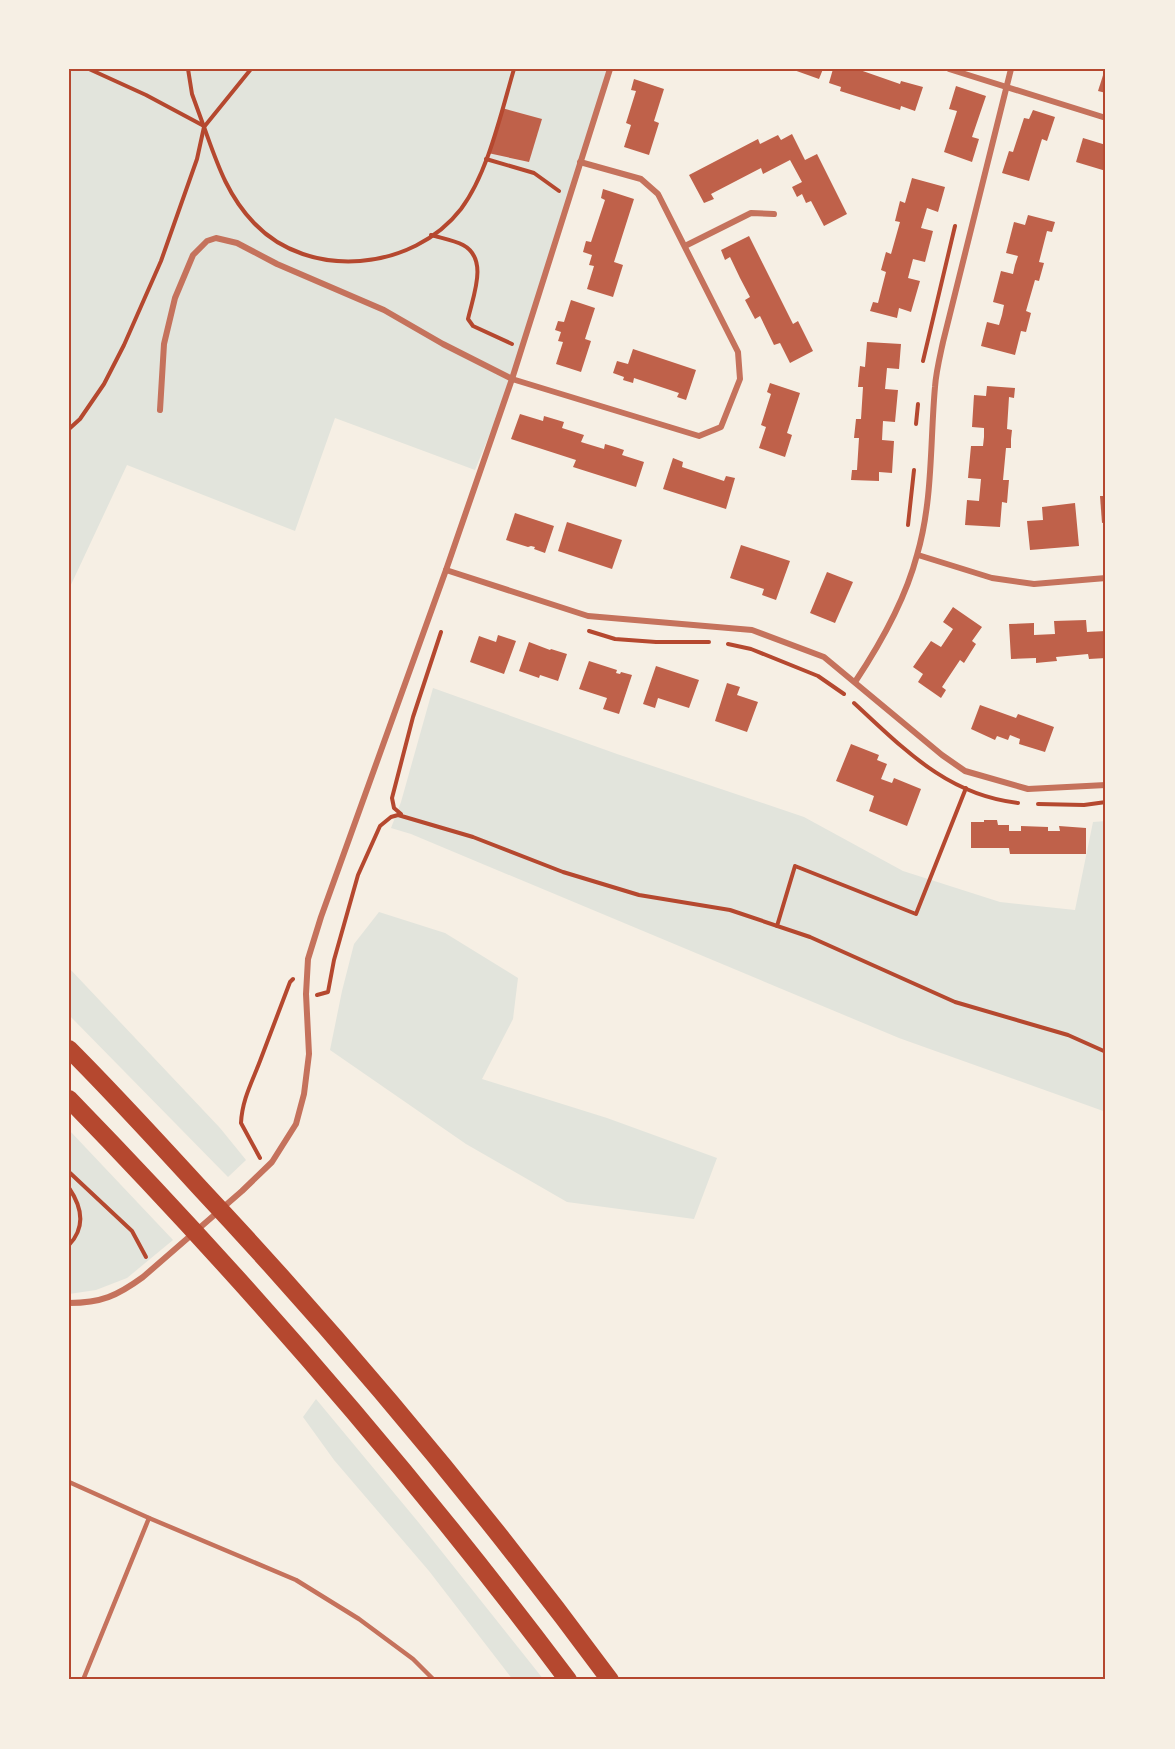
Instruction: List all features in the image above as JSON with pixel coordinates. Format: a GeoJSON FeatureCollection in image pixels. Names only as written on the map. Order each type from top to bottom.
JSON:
{"type":"FeatureCollection","features":[{"type":"Feature","properties":{"kind":"highway"},"geometry":{"type":"LineString","coordinates":[[69,1049],[237,1227],[371,1378],[480,1512],[610,1680]]}},
{"type":"Feature","properties":{"kind":"highway"},"geometry":{"type":"LineString","coordinates":[[69,1099],[291,1337],[403,1468],[504,1594],[568,1680]]}},
{"type":"Feature","properties":{"kind":"street"},"geometry":{"type":"LineString","coordinates":[[69,1303],[108,1298],[126,1290],[143,1277],[267,1166],[296,1124],[304,1094],[309,1054],[306,994],[308,959],[512,379],[610,69]]}},
{"type":"Feature","properties":{"kind":"street"},"geometry":{"type":"LineString","coordinates":[[949,69],[1106,118]]}},
{"type":"Feature","properties":{"kind":"street"},"geometry":{"type":"LineString","coordinates":[[855,682],[875,653],[898,608],[918,555],[927,504],[935,384],[943,342],[1011,69]]}},
{"type":"Feature","properties":{"kind":"street"},"geometry":{"type":"LineString","coordinates":[[160,410],[164,344],[175,298],[193,255],[207,241],[216,238],[237,243],[278,264],[384,310],[443,344],[512,379],[699,436],[721,427],[740,379],[738,352],[658,194],[641,179],[580,162]]}},
{"type":"Feature","properties":{"kind":"street"},"geometry":{"type":"LineString","coordinates":[[685,246],[751,213],[774,214]]}},
{"type":"Feature","properties":{"kind":"street"},"geometry":{"type":"LineString","coordinates":[[918,555],[992,578],[1034,584],[1106,578]]}},
{"type":"Feature","properties":{"kind":"street"},"geometry":{"type":"LineString","coordinates":[[446,570],[588,616],[752,630],[824,657],[964,771],[1028,789],[1106,785]]}},
{"type":"Feature","properties":{"kind":"lane"},"geometry":{"type":"LineString","coordinates":[[69,1482],[296,1580],[368,1626],[413,1659],[434,1680]]}},
{"type":"Feature","properties":{"kind":"lane"},"geometry":{"type":"LineString","coordinates":[[83,1680],[149,1518]]}},
{"type":"Feature","properties":{"kind":"path"},"geometry":{"type":"LineString","coordinates":[[89,69],[146,95],[204,127]]}},
{"type":"Feature","properties":{"kind":"path"},"geometry":{"type":"LineString","coordinates":[[188,69],[192,93],[221,175],[231,193],[255,224],[276,240],[299,252],[329,261],[350,262],[395,255],[431,236],[460,210],[475,188],[514,69]]}},
{"type":"Feature","properties":{"kind":"path"},"geometry":{"type":"LineString","coordinates":[[69,429],[80,419],[104,384],[138,315],[182,203],[197,159],[204,127],[251,69]]}},
{"type":"Feature","properties":{"kind":"path"},"geometry":{"type":"LineString","coordinates":[[486,159],[534,173],[569,198]]}},
{"type":"Feature","properties":{"kind":"path"},"geometry":{"type":"LineString","coordinates":[[431,236],[463,244],[472,252],[477,261],[478,273],[468,319],[473,326],[520,348]]}},
{"type":"Feature","properties":{"kind":"path"},"geometry":{"type":"LineString","coordinates":[[404,816],[393,808],[392,798],[413,717],[443,626]]}},
{"type":"Feature","properties":{"kind":"path"},"geometry":{"type":"LineString","coordinates":[[581,629],[615,639],[656,642],[720,642],[751,649],[818,676],[847,696],[926,767],[966,789],[999,801],[1027,803]]}},
{"type":"Feature","properties":{"kind":"path"},"geometry":{"type":"LineString","coordinates":[[777,926],[795,866],[916,914],[972,773]]}},
{"type":"Feature","properties":{"kind":"path"},"geometry":{"type":"LineString","coordinates":[[1037,804],[1084,805],[1106,802]]}},
{"type":"Feature","properties":{"kind":"path"},"geometry":{"type":"LineString","coordinates":[[306,994],[320,995],[328,992],[334,960],[358,875],[377,831],[385,821],[398,815],[473,837],[563,872],[639,895],[730,910],[810,937],[955,1002],[1068,1035],[1106,1052]]}},
{"type":"Feature","properties":{"kind":"path"},"geometry":{"type":"LineString","coordinates":[[267,1166],[258,1155],[242,1123],[246,1094],[290,982],[308,959]]}},
{"type":"Feature","properties":{"kind":"path"},"geometry":{"type":"LineString","coordinates":[[69,1172],[132,1231],[144,1254]]}},
{"type":"Feature","properties":{"kind":"path"},"geometry":{"type":"LineString","coordinates":[[69,1188],[79,1204],[81,1223],[69,1245]]}},
{"type":"Feature","properties":{"kind":"shaded area"},"geometry":{"type":"Polygon","coordinates":[[[69,69],[610,69],[505,397],[475,470],[335,418],[295,531],[127,465],[69,589],[69,69]]]}},
{"type":"Feature","properties":{"kind":"shaded area"},"geometry":{"type":"Polygon","coordinates":[[[433,688],[617,754],[804,817],[903,871],[1000,902],[1075,910],[1093,822],[1106,821],[1106,1112],[899,1038],[411,834],[391,828],[401,802],[433,688]]]}},
{"type":"Feature","properties":{"kind":"shaded area"},"geometry":{"type":"Polygon","coordinates":[[[379,912],[445,933],[518,978],[513,1019],[482,1079],[607,1118],[717,1158],[694,1219],[567,1202],[466,1144],[330,1050],[354,944],[379,912]]]}},
{"type":"Feature","properties":{"kind":"shaded area"},"geometry":{"type":"Polygon","coordinates":[[[69,968],[220,1128],[246,1160],[228,1177],[69,1015],[69,968]]]}},
{"type":"Feature","properties":{"kind":"shaded area"},"geometry":{"type":"Polygon","coordinates":[[[69,1130],[173,1240],[127,1278],[96,1290],[69,1294],[69,1130]]]}},
{"type":"Feature","properties":{"kind":"shaded area"},"geometry":{"type":"Polygon","coordinates":[[[316,1399],[419,1523],[544,1680],[513,1680],[429,1571],[334,1460],[303,1417],[316,1399]]]}},
{"type":"Feature","properties":{"kind":"building"},"geometry":{"type":"Polygon","coordinates":[[[791,69],[823,69],[819,79],[791,69]]]}},
{"type":"Feature","properties":{"kind":"building"},"geometry":{"type":"Polygon","coordinates":[[[833,69],[857,69],[900,84],[901,81],[923,87],[915,111],[901,106],[900,110],[840,91],[841,87],[829,83],[833,69]]]}},
{"type":"Feature","properties":{"kind":"building"},"geometry":{"type":"Polygon","coordinates":[[[1106,69],[1106,93],[1098,91],[1106,69]]]}},
{"type":"Feature","properties":{"kind":"building"},"geometry":{"type":"Polygon","coordinates":[[[634,79],[664,89],[654,121],[659,123],[649,155],[624,147],[631,125],[626,123],[636,91],[631,90],[634,79]]]}},
{"type":"Feature","properties":{"kind":"building"},"geometry":{"type":"Polygon","coordinates":[[[956,86],[986,96],[972,137],[979,139],[972,162],[944,152],[957,111],[949,109],[956,86]]]}},
{"type":"Feature","properties":{"kind":"building"},"geometry":{"type":"Polygon","coordinates":[[[502,108],[542,119],[529,162],[488,153],[502,108]]]}},
{"type":"Feature","properties":{"kind":"building"},"geometry":{"type":"Polygon","coordinates":[[[1033,110],[1055,117],[1047,141],[1042,139],[1029,181],[1002,173],[1009,151],[1013,152],[1024,118],[1029,119],[1033,110]]]}},
{"type":"Feature","properties":{"kind":"building"},"geometry":{"type":"Polygon","coordinates":[[[792,134],[805,160],[817,154],[847,214],[824,226],[811,201],[806,203],[802,194],[797,197],[792,187],[802,182],[790,160],[763,174],[761,168],[711,194],[714,199],[704,203],[689,175],[758,139],[760,144],[778,135],[781,140],[792,134]]]}},
{"type":"Feature","properties":{"kind":"building"},"geometry":{"type":"Polygon","coordinates":[[[1083,138],[1106,145],[1106,171],[1076,162],[1083,138]]]}},
{"type":"Feature","properties":{"kind":"building"},"geometry":{"type":"Polygon","coordinates":[[[912,178],[945,187],[938,212],[927,208],[921,228],[933,231],[925,262],[913,259],[908,278],[920,281],[911,312],[899,308],[897,318],[870,311],[873,302],[878,303],[886,272],[881,270],[886,252],[891,254],[900,222],[895,221],[900,201],[905,203],[912,178]]]}},
{"type":"Feature","properties":{"kind":"building"},"geometry":{"type":"Polygon","coordinates":[[[603,189],[634,199],[614,262],[623,265],[613,297],[587,289],[594,266],[589,265],[592,255],[583,252],[586,241],[591,242],[605,200],[601,198],[603,189]]]}},
{"type":"Feature","properties":{"kind":"building"},"geometry":{"type":"Polygon","coordinates":[[[1028,215],[1055,222],[1052,232],[1047,231],[1039,262],[1044,263],[1039,281],[1035,280],[1026,311],[1031,313],[1026,332],[1021,331],[1015,355],[981,346],[987,322],[999,325],[1002,315],[1004,305],[993,302],[1001,271],[1013,274],[1018,256],[1006,253],[1014,222],[1025,225],[1028,215]]]}},
{"type":"Feature","properties":{"kind":"building"},"geometry":{"type":"Polygon","coordinates":[[[749,236],[793,324],[798,321],[813,351],[790,363],[780,343],[774,345],[760,316],[755,319],[745,300],[750,297],[730,257],[725,260],[721,250],[749,236]]]}},
{"type":"Feature","properties":{"kind":"building"},"geometry":{"type":"Polygon","coordinates":[[[571,300],[595,308],[585,339],[591,341],[581,372],[556,364],[563,342],[558,341],[561,332],[555,330],[558,321],[564,322],[571,300]]]}},
{"type":"Feature","properties":{"kind":"building"},"geometry":{"type":"Polygon","coordinates":[[[867,342],[901,344],[899,369],[887,368],[885,389],[898,390],[895,422],[883,421],[882,440],[894,441],[892,473],[879,472],[879,481],[851,480],[852,470],[857,470],[859,438],[854,438],[856,419],[861,419],[863,387],[858,387],[860,366],[865,367],[867,342]]]}},
{"type":"Feature","properties":{"kind":"building"},"geometry":{"type":"Polygon","coordinates":[[[633,349],[696,370],[686,400],[677,397],[679,393],[634,378],[633,383],[623,380],[624,377],[613,373],[617,361],[628,364],[633,349]]]}},
{"type":"Feature","properties":{"kind":"building"},"geometry":{"type":"Polygon","coordinates":[[[770,383],[800,393],[787,433],[792,435],[785,457],[759,448],[766,427],[761,425],[771,394],[767,392],[770,383]]]}},
{"type":"Feature","properties":{"kind":"building"},"geometry":{"type":"Polygon","coordinates":[[[987,386],[1015,388],[1014,398],[1009,397],[1007,429],[1012,430],[1011,448],[1006,448],[1003,480],[1009,480],[1007,503],[1002,502],[1000,527],[965,525],[967,500],[979,501],[981,479],[968,478],[971,446],[983,446],[984,437],[984,428],[972,427],[974,395],[986,396],[987,386]]]}},
{"type":"Feature","properties":{"kind":"building"},"geometry":{"type":"Polygon","coordinates":[[[520,414],[543,421],[544,416],[564,422],[562,428],[584,435],[581,442],[604,449],[605,444],[615,447],[624,450],[622,455],[644,462],[636,487],[573,467],[576,460],[511,439],[520,414]]]}},
{"type":"Feature","properties":{"kind":"building"},"geometry":{"type":"Polygon","coordinates":[[[673,458],[683,462],[682,467],[724,481],[726,476],[735,478],[726,509],[663,489],[673,458]]]}},
{"type":"Feature","properties":{"kind":"building"},"geometry":{"type":"Polygon","coordinates":[[[1100,496],[1106,496],[1106,522],[1102,523],[1100,496]]]}},
{"type":"Feature","properties":{"kind":"building"},"geometry":{"type":"Polygon","coordinates":[[[1075,503],[1079,546],[1030,550],[1027,521],[1043,520],[1042,507],[1075,503]]]}},
{"type":"Feature","properties":{"kind":"building"},"geometry":{"type":"Polygon","coordinates":[[[515,513],[554,526],[545,553],[534,549],[535,547],[506,540],[515,513]]]}},
{"type":"Feature","properties":{"kind":"building"},"geometry":{"type":"Polygon","coordinates":[[[567,522],[622,540],[612,569],[558,551],[567,522]]]}},
{"type":"Feature","properties":{"kind":"building"},"geometry":{"type":"Polygon","coordinates":[[[741,545],[790,561],[776,600],[762,595],[764,589],[730,578],[741,545]]]}},
{"type":"Feature","properties":{"kind":"building"},"geometry":{"type":"Polygon","coordinates":[[[827,572],[853,582],[835,623],[810,613],[827,572]]]}},
{"type":"Feature","properties":{"kind":"building"},"geometry":{"type":"Polygon","coordinates":[[[953,607],[982,627],[972,641],[976,644],[964,663],[960,660],[942,687],[946,690],[941,698],[918,682],[923,674],[913,667],[931,641],[941,647],[953,629],[943,622],[953,607]]]}},
{"type":"Feature","properties":{"kind":"building"},"geometry":{"type":"Polygon","coordinates":[[[1086,620],[1087,632],[1106,631],[1106,658],[1089,659],[1088,654],[1056,657],[1057,661],[1036,663],[1036,658],[1011,659],[1009,624],[1034,623],[1034,635],[1055,634],[1054,621],[1086,620]]]}},
{"type":"Feature","properties":{"kind":"building"},"geometry":{"type":"Polygon","coordinates":[[[498,635],[516,641],[504,674],[470,662],[479,636],[496,642],[498,635]]]}},
{"type":"Feature","properties":{"kind":"building"},"geometry":{"type":"Polygon","coordinates":[[[529,642],[567,654],[558,681],[540,675],[539,678],[519,671],[529,642]]]}},
{"type":"Feature","properties":{"kind":"building"},"geometry":{"type":"Polygon","coordinates":[[[589,661],[617,670],[616,673],[632,675],[619,714],[603,709],[607,698],[579,689],[589,661]]]}},
{"type":"Feature","properties":{"kind":"building"},"geometry":{"type":"Polygon","coordinates":[[[656,666],[699,680],[689,708],[658,698],[655,708],[643,704],[656,666]]]}},
{"type":"Feature","properties":{"kind":"building"},"geometry":{"type":"Polygon","coordinates":[[[727,683],[740,687],[737,695],[758,702],[747,732],[715,721],[727,683]]]}},
{"type":"Feature","properties":{"kind":"building"},"geometry":{"type":"Polygon","coordinates":[[[980,705],[1016,718],[1018,714],[1054,727],[1045,752],[1019,744],[1020,739],[1010,735],[1008,740],[997,736],[995,740],[971,729],[980,705]]]}},
{"type":"Feature","properties":{"kind":"building"},"geometry":{"type":"Polygon","coordinates":[[[851,744],[879,755],[877,760],[887,764],[881,779],[892,783],[894,778],[921,789],[907,826],[869,811],[874,796],[836,781],[851,744]]]}},
{"type":"Feature","properties":{"kind":"building"},"geometry":{"type":"Polygon","coordinates":[[[984,820],[997,820],[998,825],[1009,825],[1009,831],[1021,831],[1021,826],[1048,827],[1048,831],[1060,831],[1059,826],[1086,828],[1086,854],[1010,854],[1009,848],[971,848],[971,822],[984,822],[984,820]]]}}]}
